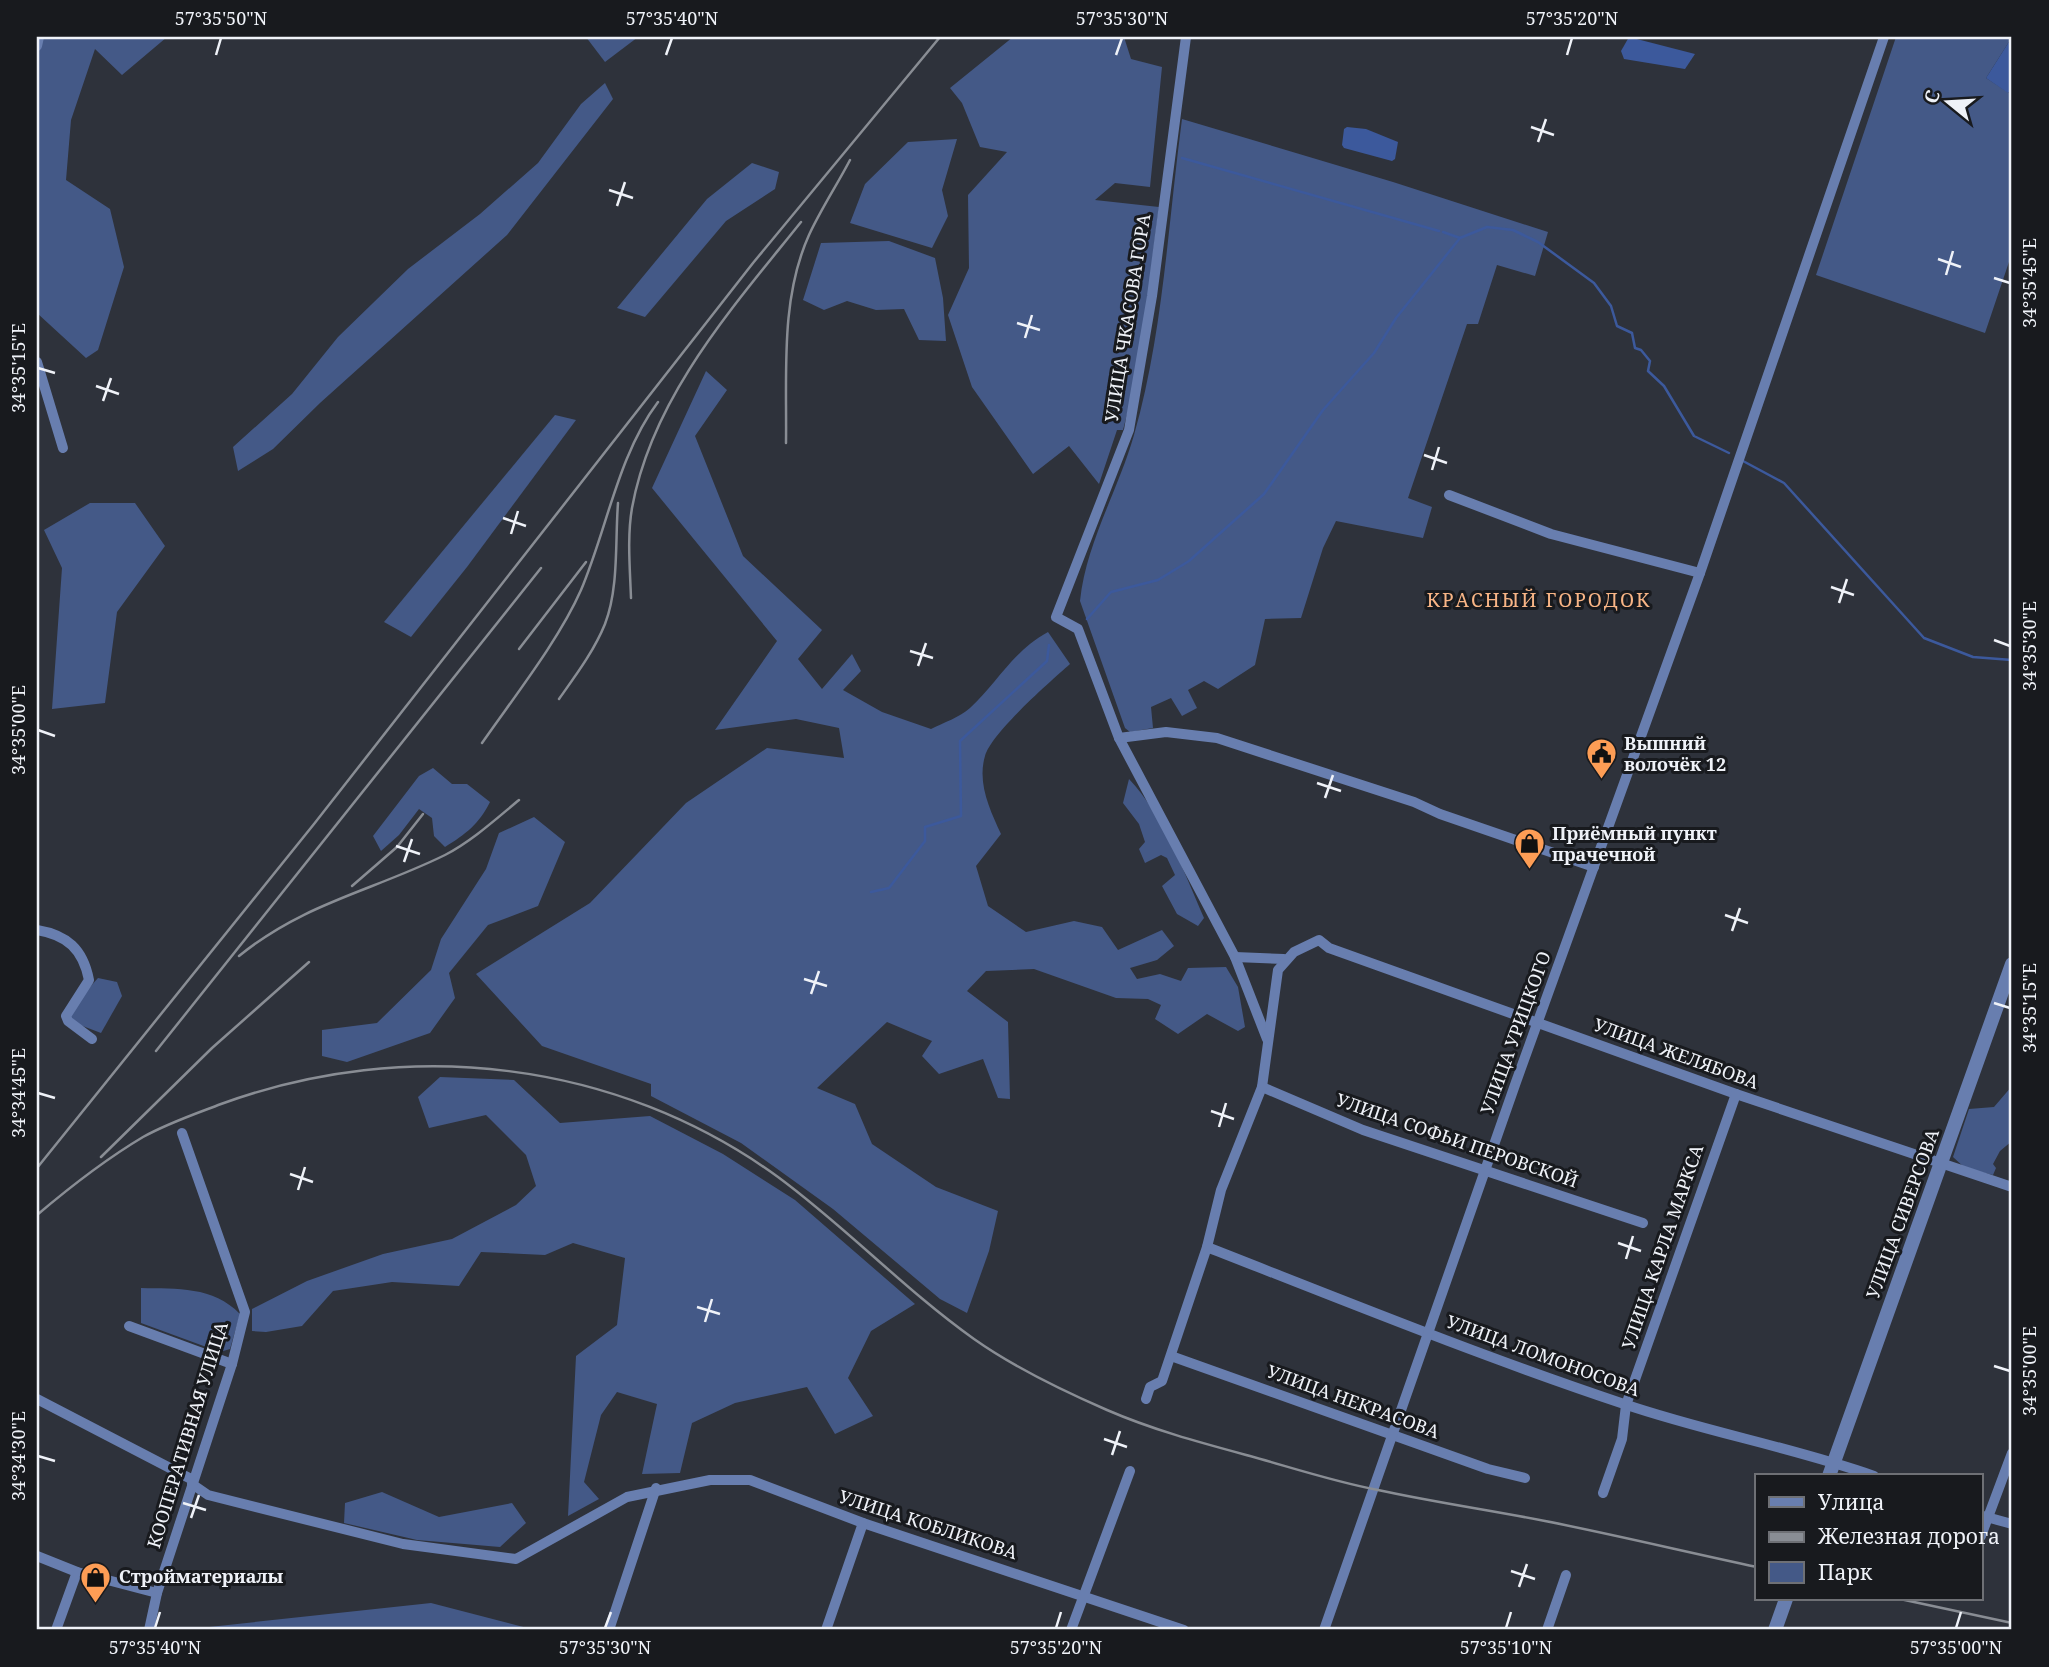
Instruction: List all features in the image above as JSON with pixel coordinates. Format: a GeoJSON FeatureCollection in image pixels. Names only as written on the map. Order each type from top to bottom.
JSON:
{"type":"FeatureCollection","features":[{"type":"Feature","properties":{"kind":"street"},"geometry":{"type":"LineString","coordinates":[[37,46],[39,37]]}},
{"type":"Feature","properties":{"kind":"street","name":"УЛИЦА ЧКАСОВА ГОРА"},"geometry":{"type":"LineString","coordinates":[[1186,37],[1152,296],[1129,430],[1056,617],[1078,629],[1119,738],[1235,957],[1268,1042]]}},
{"type":"Feature","properties":{"kind":"street","name":"УЛИЦА УРИЦКОГО"},"geometry":{"type":"LineString","coordinates":[[1324,1630],[1700,573],[1884,37]]}},
{"type":"Feature","properties":{"kind":"street"},"geometry":{"type":"LineString","coordinates":[[37,362],[63,448]]}},
{"type":"Feature","properties":{"kind":"street"},"geometry":{"type":"LineString","coordinates":[[1449,495],[1550,534],[1700,573]]}},
{"type":"Feature","properties":{"kind":"street"},"geometry":{"type":"LineString","coordinates":[[1119,738],[1166,732],[1217,738],[1414,802],[1594,867]]}},
{"type":"Feature","properties":{"kind":"street"},"geometry":{"type":"LineString","coordinates":[[37,930],[55,933],[75,946],[85,961],[89,980],[66,1016],[68,1021],[92,1039]]}},
{"type":"Feature","properties":{"kind":"street","name":"УЛИЦА ЖЕЛЯБОВА"},"geometry":{"type":"LineString","coordinates":[[1284,959],[1306,944],[1319,940],[1329,948],[1736,1094],[2012,1187]]}},
{"type":"Feature","properties":{"kind":"street"},"geometry":{"type":"LineString","coordinates":[[1146,1399],[1150,1387],[1162,1381],[1207,1247],[1221,1190],[1262,1087],[1275,982],[1284,959],[1276,956],[1235,957]]}},
{"type":"Feature","properties":{"kind":"street","name":"УЛИЦА СИВЕРСОВА"},"geometry":{"type":"LineString","coordinates":[[1830,1474],[2012,964]]}},
{"type":"Feature","properties":{"kind":"street","name":"УЛИЦА СОФЬИ ПЕРОВСКОЙ"},"geometry":{"type":"LineString","coordinates":[[1262,1087],[1363,1130],[1643,1223]]}},
{"type":"Feature","properties":{"kind":"street","name":"УЛИЦА КАРЛА МАРКСА"},"geometry":{"type":"LineString","coordinates":[[1603,1493],[1622,1439],[1626,1405],[1736,1094]]}},
{"type":"Feature","properties":{"kind":"street","name":"КООПЕРАТИВНАЯ УЛИЦА"},"geometry":{"type":"LineString","coordinates":[[149,1630],[157,1593],[232,1364],[245,1312],[182,1133]]}},
{"type":"Feature","properties":{"kind":"street","name":"УЛИЦА ЛОМОНОСОВА"},"geometry":{"type":"LineString","coordinates":[[1207,1247],[1428,1334],[1626,1405],[1834,1462],[1868,1474]]}},
{"type":"Feature","properties":{"kind":"street"},"geometry":{"type":"LineString","coordinates":[[129,1326],[232,1364]]}},
{"type":"Feature","properties":{"kind":"street","name":"УЛИЦА НЕКРАСОВА"},"geometry":{"type":"LineString","coordinates":[[1171,1356],[1488,1469],[1525,1478]]}},
{"type":"Feature","properties":{"kind":"street","name":"УЛИЦА КОБЛИКОВА"},"geometry":{"type":"LineString","coordinates":[[37,1399],[192,1482],[208,1495],[402,1545],[516,1559],[627,1497],[710,1480],[750,1480],[863,1522],[1184,1630]]}},
{"type":"Feature","properties":{"kind":"street"},"geometry":{"type":"LineString","coordinates":[[2012,1452],[1984,1516],[2012,1524]]}},
{"type":"Feature","properties":{"kind":"street"},"geometry":{"type":"LineString","coordinates":[[1072,1630],[1130,1471]]}},
{"type":"Feature","properties":{"kind":"street"},"geometry":{"type":"LineString","coordinates":[[609,1630],[656,1489]]}},
{"type":"Feature","properties":{"kind":"street"},"geometry":{"type":"LineString","coordinates":[[826,1630],[863,1522]]}},
{"type":"Feature","properties":{"kind":"street"},"geometry":{"type":"LineString","coordinates":[[37,1556],[77,1572],[157,1593]]}},
{"type":"Feature","properties":{"kind":"street"},"geometry":{"type":"LineString","coordinates":[[56,1630],[77,1572]]}},
{"type":"Feature","properties":{"kind":"street"},"geometry":{"type":"LineString","coordinates":[[1547,1630],[1566,1575]]}},
{"type":"Feature","properties":{"kind":"street"},"geometry":{"type":"LineString","coordinates":[[1775,1630],[1786,1600]]}},
{"type":"Feature","properties":{"kind":"green space"},"geometry":{"type":"Polygon","coordinates":[[[37,37],[167,37],[122,75],[95,49],[71,120],[66,180],[110,209],[124,267],[98,350],[86,358],[37,313],[37,37]]]}},
{"type":"Feature","properties":{"kind":"green space"},"geometry":{"type":"Polygon","coordinates":[[[586,37],[638,37],[605,62],[586,37]]]}},
{"type":"Feature","properties":{"kind":"green space"},"geometry":{"type":"Polygon","coordinates":[[[1013,37],[1124,37],[1131,59],[1162,67],[1150,187],[1115,183],[1095,200],[1159,207],[1145,319],[1130,403],[1123,430],[1117,430],[1099,484],[1069,446],[1033,474],[972,387],[948,315],[969,268],[968,195],[1007,152],[980,147],[962,103],[950,88],[1013,37]]]}},
{"type":"Feature","properties":{"kind":"green space"},"geometry":{"type":"Polygon","coordinates":[[[1896,37],[2012,37],[1986,78],[2009,93],[2012,89],[2012,253],[1985,333],[1816,275],[1896,37]]]}},
{"type":"Feature","properties":{"kind":"green space"},"geometry":{"type":"Polygon","coordinates":[[[605,83],[613,99],[507,235],[320,403],[273,449],[238,471],[233,447],[292,394],[338,337],[408,269],[480,214],[538,163],[581,104],[605,83]]]}},
{"type":"Feature","properties":{"kind":"green space"},"geometry":{"type":"Polygon","coordinates":[[[1182,119],[1548,232],[1535,276],[1497,265],[1478,324],[1467,324],[1408,498],[1432,507],[1423,538],[1336,521],[1323,548],[1301,618],[1265,619],[1255,665],[1218,689],[1204,681],[1188,690],[1197,708],[1182,716],[1171,698],[1151,707],[1153,728],[1130,732],[1125,728],[1080,601],[1089,558],[1127,456],[1144,397],[1164,278],[1182,119]]]}},
{"type":"Feature","properties":{"kind":"green space"},"geometry":{"type":"Polygon","coordinates":[[[957,139],[942,190],[948,216],[932,248],[850,223],[865,184],[908,142],[957,139]]]}},
{"type":"Feature","properties":{"kind":"green space"},"geometry":{"type":"Polygon","coordinates":[[[752,163],[779,172],[775,189],[726,221],[645,317],[617,308],[707,199],[752,163]]]}},
{"type":"Feature","properties":{"kind":"green space"},"geometry":{"type":"Polygon","coordinates":[[[889,241],[935,258],[943,298],[946,341],[919,340],[904,309],[876,310],[847,301],[824,310],[803,300],[821,243],[889,241]]]}},
{"type":"Feature","properties":{"kind":"green space"},"geometry":{"type":"Polygon","coordinates":[[[706,371],[727,390],[695,436],[743,556],[822,630],[798,659],[822,689],[852,654],[861,671],[843,690],[882,712],[931,729],[970,708],[1025,648],[1048,632],[1070,664],[1010,721],[998,734],[985,756],[984,786],[1001,834],[976,866],[988,906],[1026,932],[1074,921],[1102,927],[1118,950],[1162,930],[1174,946],[1157,960],[1130,968],[1137,979],[1160,974],[1181,981],[1188,968],[1226,967],[1238,987],[1245,1027],[1238,1031],[1207,1014],[1178,1034],[1155,1019],[1161,1005],[1148,999],[1116,998],[1034,969],[986,971],[967,991],[1008,1022],[1010,1099],[998,1098],[983,1059],[939,1074],[922,1056],[932,1041],[887,1022],[817,1088],[855,1104],[872,1144],[936,1187],[998,1211],[989,1251],[967,1313],[940,1299],[833,1209],[741,1143],[651,1096],[651,1084],[542,1046],[476,974],[590,903],[686,803],[767,748],[844,758],[839,728],[796,719],[715,730],[777,641],[652,488],[706,371]]]}},
{"type":"Feature","properties":{"kind":"green space"},"geometry":{"type":"Polygon","coordinates":[[[555,415],[576,420],[467,567],[411,637],[384,622],[555,415]]]}},
{"type":"Feature","properties":{"kind":"green space"},"geometry":{"type":"Polygon","coordinates":[[[90,503],[135,503],[165,546],[117,612],[105,703],[52,709],[62,568],[44,530],[90,503]]]}},
{"type":"Feature","properties":{"kind":"green space"},"geometry":{"type":"Polygon","coordinates":[[[433,768],[452,784],[467,784],[490,802],[486,810],[471,828],[445,847],[434,836],[432,818],[419,809],[399,835],[381,851],[373,836],[419,776],[433,768]]]}},
{"type":"Feature","properties":{"kind":"green space"},"geometry":{"type":"Polygon","coordinates":[[[1129,779],[1152,809],[1181,864],[1204,918],[1198,926],[1177,914],[1162,886],[1175,875],[1167,858],[1161,855],[1145,863],[1139,849],[1145,842],[1139,824],[1123,803],[1129,779]]]}},
{"type":"Feature","properties":{"kind":"green space"},"geometry":{"type":"Polygon","coordinates":[[[534,817],[565,842],[538,906],[488,925],[449,973],[455,998],[430,1033],[347,1062],[322,1056],[322,1030],[377,1023],[431,970],[441,939],[486,869],[499,833],[534,817]]]}},
{"type":"Feature","properties":{"kind":"green space"},"geometry":{"type":"Polygon","coordinates":[[[98,978],[117,982],[122,996],[101,1033],[80,1025],[70,1017],[82,996],[98,978]]]}},
{"type":"Feature","properties":{"kind":"green space"},"geometry":{"type":"Polygon","coordinates":[[[440,1077],[514,1080],[560,1123],[650,1116],[723,1154],[795,1200],[915,1304],[871,1331],[848,1378],[873,1416],[835,1434],[807,1387],[735,1403],[692,1423],[680,1473],[642,1474],[657,1404],[617,1392],[601,1415],[584,1482],[599,1499],[568,1516],[576,1356],[617,1325],[625,1258],[573,1243],[545,1255],[481,1252],[459,1286],[392,1282],[333,1291],[302,1326],[266,1332],[252,1331],[252,1309],[307,1281],[383,1254],[452,1239],[516,1205],[536,1186],[526,1155],[486,1115],[429,1128],[418,1097],[440,1077]]]}},
{"type":"Feature","properties":{"kind":"green space"},"geometry":{"type":"Polygon","coordinates":[[[2012,1086],[2012,1141],[2000,1151],[1993,1164],[1996,1168],[1993,1175],[1965,1168],[1953,1157],[1969,1109],[1994,1107],[2012,1086]]]}},
{"type":"Feature","properties":{"kind":"green space"},"geometry":{"type":"Polygon","coordinates":[[[141,1288],[194,1291],[218,1298],[229,1305],[240,1314],[230,1349],[220,1352],[141,1323],[141,1288]]]}},
{"type":"Feature","properties":{"kind":"green space"},"geometry":{"type":"Polygon","coordinates":[[[382,1492],[439,1517],[512,1503],[526,1523],[500,1547],[417,1540],[344,1523],[345,1503],[382,1492]]]}},
{"type":"Feature","properties":{"kind":"green space"},"geometry":{"type":"Polygon","coordinates":[[[431,1603],[535,1630],[181,1630],[431,1603]]]}},
{"type":"Feature","properties":{"kind":"shaded area"},"geometry":{"type":"Polygon","coordinates":[[[1629,37],[1695,54],[1685,69],[1624,59],[1621,51],[1629,37]]]}},
{"type":"Feature","properties":{"kind":"shaded area"},"geometry":{"type":"Polygon","coordinates":[[[2012,37],[2012,89],[2008,93],[1986,78],[2012,37]]]}},
{"type":"Feature","properties":{"kind":"shaded area"},"geometry":{"type":"Polygon","coordinates":[[[1344,129],[1366,129],[1398,142],[1395,159],[1392,161],[1344,148],[1344,129]]]}},
{"type":"Feature","properties":{"kind":"waterway"},"geometry":{"type":"LineString","coordinates":[[1182,158],[1439,231]]}},
{"type":"Feature","properties":{"kind":"waterway"},"geometry":{"type":"LineString","coordinates":[[1087,619],[1111,592],[1158,580],[1189,561],[1264,494],[1323,410],[1374,353],[1396,318],[1460,238],[1487,227],[1513,230],[1538,242],[1594,283],[1611,306],[1617,326],[1632,333],[1635,348],[1641,350],[1650,361],[1648,371],[1664,386],[1694,436],[1729,453]]}},
{"type":"Feature","properties":{"kind":"waterway"},"geometry":{"type":"LineString","coordinates":[[1443,232],[1460,238]]}},
{"type":"Feature","properties":{"kind":"waterway"},"geometry":{"type":"LineString","coordinates":[[1743,461],[1784,483],[1924,638],[1973,657],[2012,660]]}},
{"type":"Feature","properties":{"kind":"waterway"},"geometry":{"type":"LineString","coordinates":[[871,892],[889,888],[925,841],[925,827],[961,816],[960,741],[1047,661],[1049,645]]}},
{"type":"Feature","properties":{"kind":"railway"},"geometry":{"type":"LineString","coordinates":[[37,1168],[314,824],[753,263],[940,37]]}},
{"type":"Feature","properties":{"kind":"railway"},"geometry":{"type":"LineString","coordinates":[[786,443],[787,337],[793,285],[809,235],[850,160]]}},
{"type":"Feature","properties":{"kind":"railway"},"geometry":{"type":"LineString","coordinates":[[631,598],[630,519],[642,467],[657,428],[698,355],[801,222]]}},
{"type":"Feature","properties":{"kind":"railway"},"geometry":{"type":"LineString","coordinates":[[482,743],[535,668],[572,609],[590,567],[623,469],[644,423],[658,402]]}},
{"type":"Feature","properties":{"kind":"railway"},"geometry":{"type":"LineString","coordinates":[[559,699],[596,644],[605,624],[613,595],[618,503]]}},
{"type":"Feature","properties":{"kind":"railway"},"geometry":{"type":"LineString","coordinates":[[519,649],[586,562]]}},
{"type":"Feature","properties":{"kind":"railway"},"geometry":{"type":"LineString","coordinates":[[156,1051],[541,568]]}},
{"type":"Feature","properties":{"kind":"railway"},"geometry":{"type":"LineString","coordinates":[[239,956],[288,923],[313,910],[445,855],[519,800]]}},
{"type":"Feature","properties":{"kind":"railway"},"geometry":{"type":"LineString","coordinates":[[352,886],[397,847],[423,814]]}},
{"type":"Feature","properties":{"kind":"railway"},"geometry":{"type":"LineString","coordinates":[[101,1157],[212,1048],[309,962]]}},
{"type":"Feature","properties":{"kind":"railway"},"geometry":{"type":"LineString","coordinates":[[37,1215],[102,1164],[152,1132],[221,1104],[292,1083],[364,1070],[437,1066],[509,1071],[580,1085],[649,1107],[715,1137],[803,1196],[924,1300],[974,1339],[1039,1378],[1124,1417],[1196,1441],[1346,1483],[1572,1526],[1755,1567]]}},
{"type":"Feature","properties":{"kind":"railway"},"geometry":{"type":"LineString","coordinates":[[1905,1600],[2012,1623]]}},
{"type":"Feature","properties":{"kind":"place","name":"Вышний волочёк 12"},"geometry":{"type":"Point","coordinates":[1601,781]}},
{"type":"Feature","properties":{"kind":"place","name":"Приёмный пункт прачечной"},"geometry":{"type":"Point","coordinates":[1529,871]}},
{"type":"Feature","properties":{"kind":"place","name":"Стройматериалы"},"geometry":{"type":"Point","coordinates":[96,1604]}},
{"type":"Feature","properties":{"kind":"district","name":"КРАСНЫЙ ГОРОДОК"},"geometry":{"type":"Point","coordinates":[1539,600]}}]}
